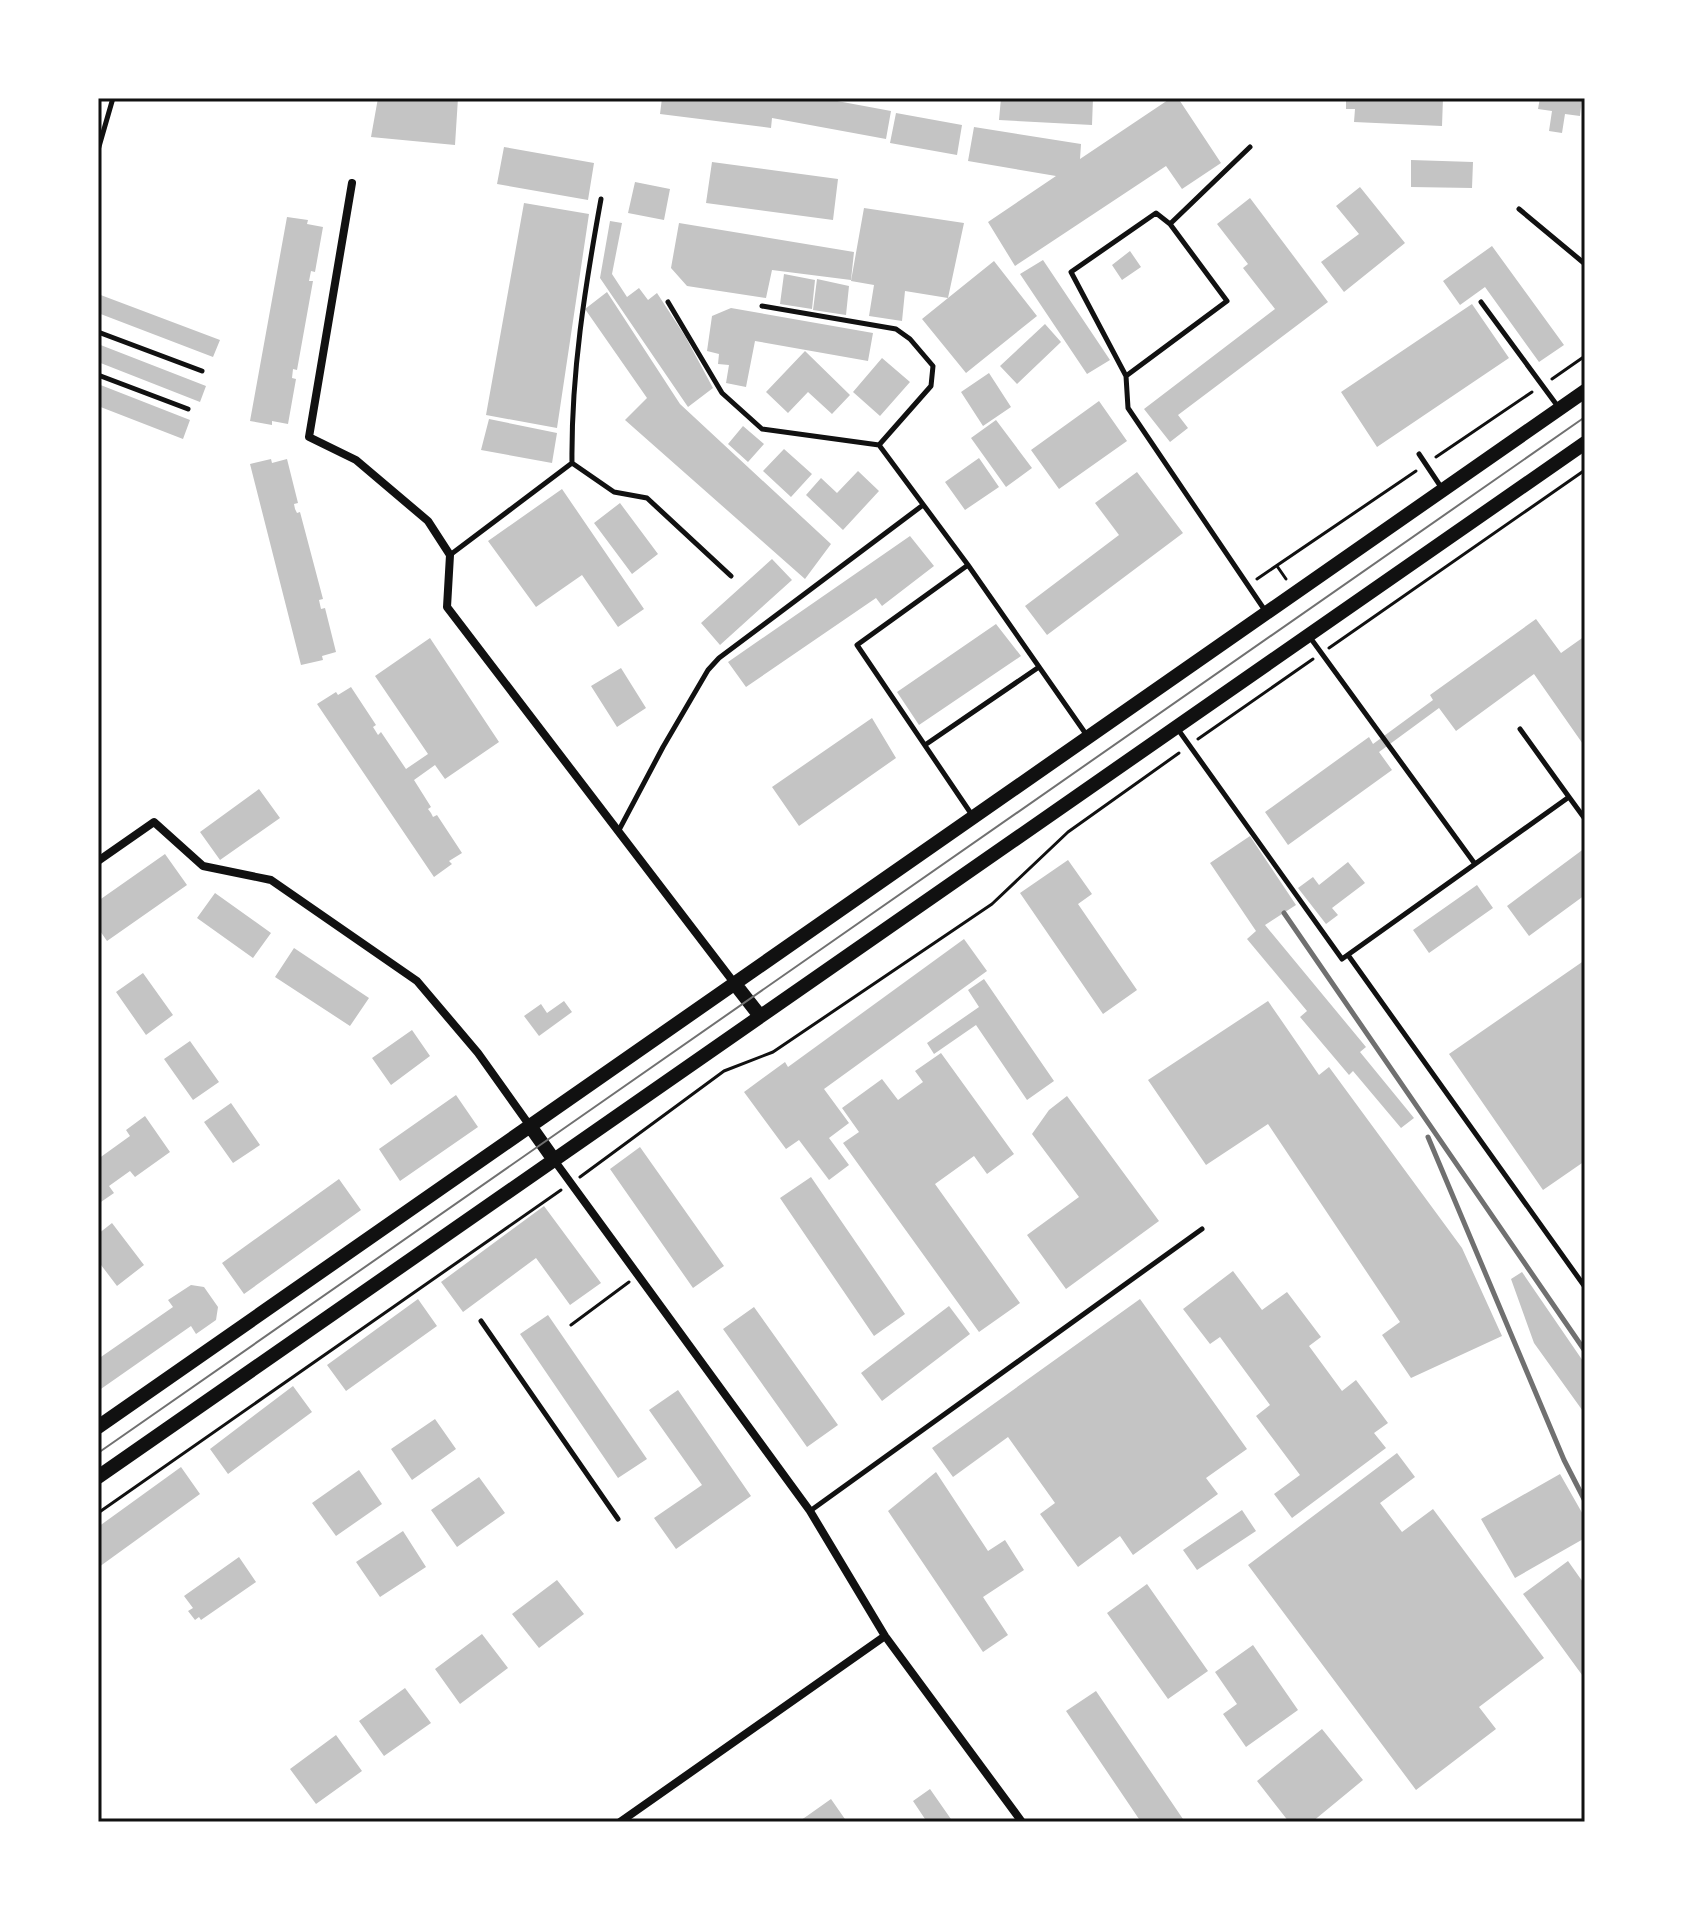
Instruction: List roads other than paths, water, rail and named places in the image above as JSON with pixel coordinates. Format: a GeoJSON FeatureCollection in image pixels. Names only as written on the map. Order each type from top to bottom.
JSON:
{"type":"FeatureCollection","features":[{"type":"Feature","properties":{"kind":"street"},"geometry":{"type":"LineString","coordinates":[[352,183],[309,437],[356,460],[428,521],[450,555],[447,607],[760,1016]]}},
{"type":"Feature","properties":{"kind":"street"},"geometry":{"type":"LineString","coordinates":[[98,1427],[1585,391]]}},
{"type":"Feature","properties":{"kind":"street"},"geometry":{"type":"LineString","coordinates":[[98,1477],[1585,443]]}},
{"type":"Feature","properties":{"kind":"street"},"geometry":{"type":"LineString","coordinates":[[98,861],[154,822],[203,866],[271,880],[417,981],[478,1053],[810,1511],[885,1636],[1022,1822]]}},
{"type":"Feature","properties":{"kind":"street"},"geometry":{"type":"LineString","coordinates":[[620,1822],[885,1636]]}},
{"type":"Feature","properties":{"kind":"lane"},"geometry":{"type":"LineString","coordinates":[[98,150],[113,98]]}},
{"type":"Feature","properties":{"kind":"lane"},"geometry":{"type":"LineString","coordinates":[[1170,224],[1250,147]]}},
{"type":"Feature","properties":{"kind":"lane"},"geometry":{"type":"LineString","coordinates":[[572,463],[580,315],[601,199]]}},
{"type":"Feature","properties":{"kind":"lane"},"geometry":{"type":"LineString","coordinates":[[1519,209],[1585,264]]}},
{"type":"Feature","properties":{"kind":"lane"},"geometry":{"type":"LineString","coordinates":[[1126,376],[1227,301],[1170,224],[1156,213],[1071,272],[1126,376],[1128,408],[1267,613]]}},
{"type":"Feature","properties":{"kind":"lane"},"geometry":{"type":"LineString","coordinates":[[668,302],[722,393],[762,429],[879,445],[968,565],[1088,737]]}},
{"type":"Feature","properties":{"kind":"lane"},"geometry":{"type":"LineString","coordinates":[[1481,302],[1560,409]]}},
{"type":"Feature","properties":{"kind":"lane"},"geometry":{"type":"LineString","coordinates":[[762,306],[896,329],[910,339],[933,366],[931,386],[879,445]]}},
{"type":"Feature","properties":{"kind":"lane"},"geometry":{"type":"LineString","coordinates":[[98,332],[202,371]]}},
{"type":"Feature","properties":{"kind":"lane"},"geometry":{"type":"LineString","coordinates":[[98,375],[188,409]]}},
{"type":"Feature","properties":{"kind":"lane"},"geometry":{"type":"LineString","coordinates":[[1419,454],[1443,490]]}},
{"type":"Feature","properties":{"kind":"lane"},"geometry":{"type":"LineString","coordinates":[[450,555],[572,463]]}},
{"type":"Feature","properties":{"kind":"lane"},"geometry":{"type":"LineString","coordinates":[[572,463],[614,492],[647,498],[731,576]]}},
{"type":"Feature","properties":{"kind":"lane"},"geometry":{"type":"LineString","coordinates":[[618,831],[708,670],[719,658],[923,505]]}},
{"type":"Feature","properties":{"kind":"lane"},"geometry":{"type":"LineString","coordinates":[[968,565],[857,645],[974,817]]}},
{"type":"Feature","properties":{"kind":"lane"},"geometry":{"type":"LineString","coordinates":[[1309,635],[1475,864]]}},
{"type":"Feature","properties":{"kind":"lane"},"geometry":{"type":"LineString","coordinates":[[925,745],[1039,667]]}},
{"type":"Feature","properties":{"kind":"lane"},"geometry":{"type":"LineString","coordinates":[[1177,727],[1342,959],[1569,797]]}},
{"type":"Feature","properties":{"kind":"lane"},"geometry":{"type":"LineString","coordinates":[[1520,729],[1585,819]]}},
{"type":"Feature","properties":{"kind":"lane"},"geometry":{"type":"LineString","coordinates":[[1348,955],[1585,1287]]}},
{"type":"Feature","properties":{"kind":"lane"},"geometry":{"type":"LineString","coordinates":[[810,1511],[1202,1229]]}},
{"type":"Feature","properties":{"kind":"lane"},"geometry":{"type":"LineString","coordinates":[[481,1321],[618,1519]]}},
{"type":"Feature","properties":{"kind":"tram line"},"geometry":{"type":"LineString","coordinates":[[98,1453],[1585,417]]}},
{"type":"Feature","properties":{"kind":"railway"},"geometry":{"type":"LineString","coordinates":[[1284,913],[1585,1351]]}},
{"type":"Feature","properties":{"kind":"railway"},"geometry":{"type":"LineString","coordinates":[[1428,1137],[1564,1460],[1585,1501]]}}]}
